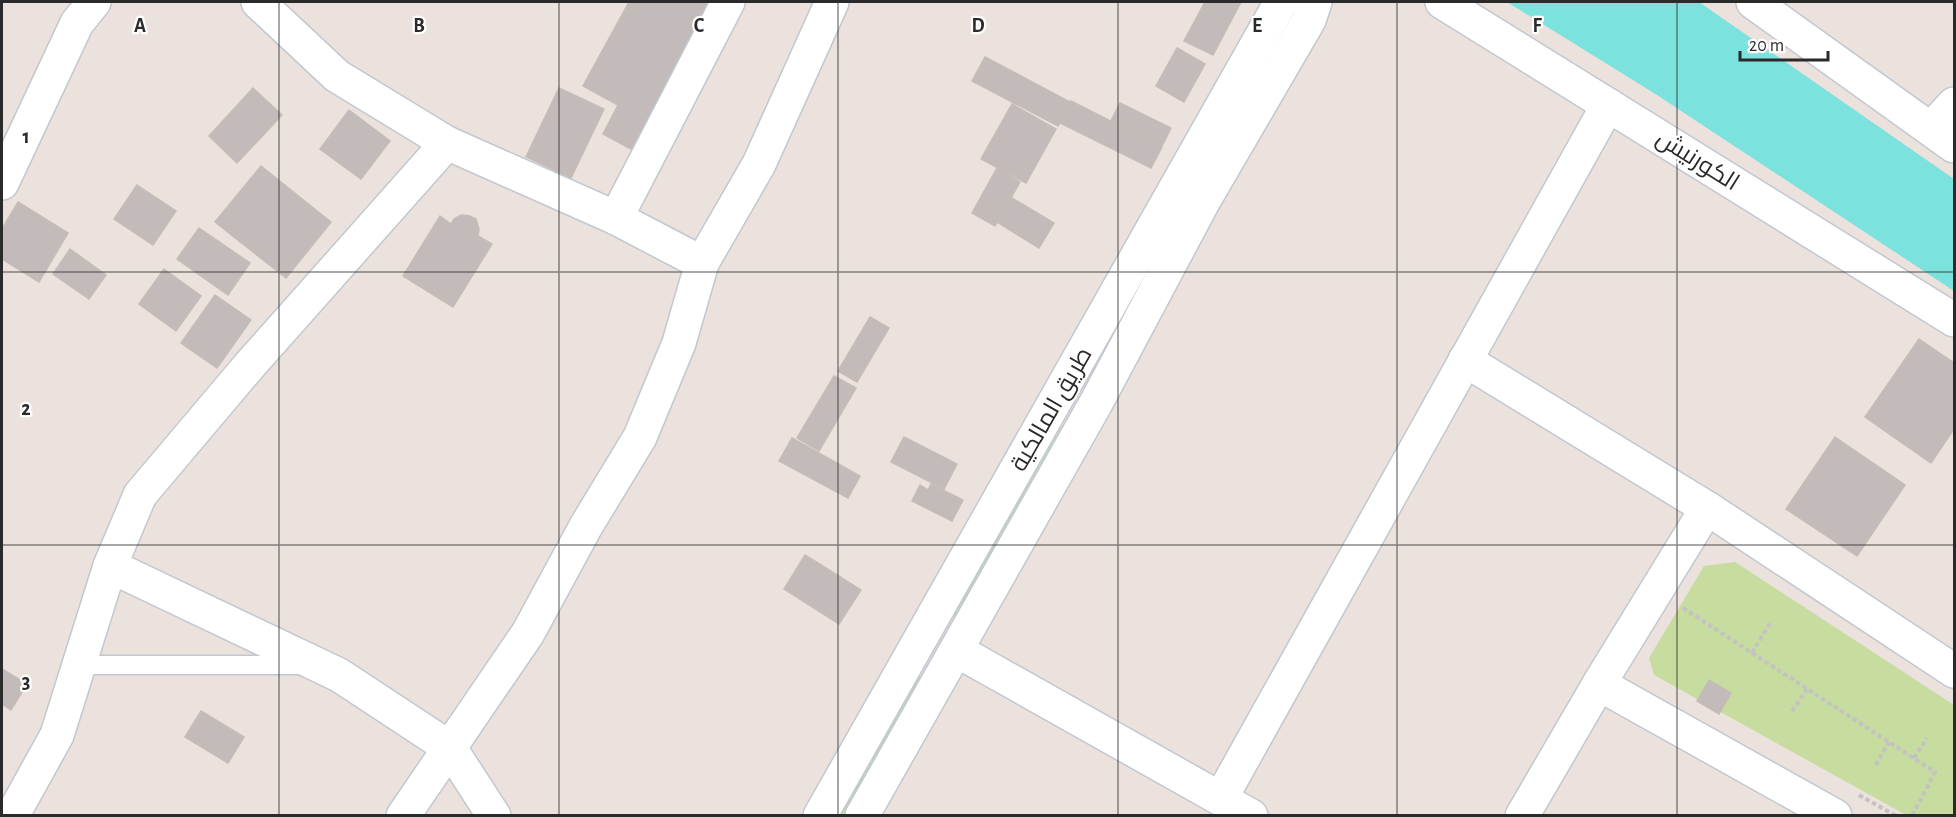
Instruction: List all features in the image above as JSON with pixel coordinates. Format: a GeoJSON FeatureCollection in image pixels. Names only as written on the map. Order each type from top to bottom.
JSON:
{"type":"FeatureCollection","features":[{"type":"Feature","properties":{"kind":"street"},"geometry":{"type":"LineString","coordinates":[[2,183],[77,23],[94,2]]}},
{"type":"Feature","properties":{"kind":"street"},"geometry":{"type":"LineString","coordinates":[[261,2],[337,76],[447,143],[616,218],[702,263]]}},
{"type":"Feature","properties":{"kind":"street"},"geometry":{"type":"LineString","coordinates":[[616,218],[728,2]]}},
{"type":"Feature","properties":{"kind":"street","name":"طريق المالكية"},"geometry":{"type":"LineString","coordinates":[[862,816],[1096,403],[1190,194],[1281,2]]}},
{"type":"Feature","properties":{"kind":"street","name":"طريق المالكية"},"geometry":{"type":"LineString","coordinates":[[820,816],[1065,384],[1190,194],[1309,20],[1315,2]]}},
{"type":"Feature","properties":{"kind":"street","name":"الكورنيش"},"geometry":{"type":"LineString","coordinates":[[1442,2],[1954,320]]}},
{"type":"Feature","properties":{"kind":"street"},"geometry":{"type":"LineString","coordinates":[[1753,2],[1943,137],[1954,104]]}},
{"type":"Feature","properties":{"kind":"street"},"geometry":{"type":"LineString","coordinates":[[403,816],[528,633],[586,526],[640,437],[679,343],[702,263],[759,164],[827,3]]}},
{"type":"Feature","properties":{"kind":"street"},"geometry":{"type":"LineString","coordinates":[[1221,798],[1608,105]]}},
{"type":"Feature","properties":{"kind":"street"},"geometry":{"type":"LineString","coordinates":[[16,809],[57,735],[110,566],[140,495],[249,366],[447,143]]}},
{"type":"Feature","properties":{"kind":"street"},"geometry":{"type":"LineString","coordinates":[[1465,360],[1707,508],[1954,671]]}},
{"type":"Feature","properties":{"kind":"street"},"geometry":{"type":"LineString","coordinates":[[1065,384],[1096,403]]}},
{"type":"Feature","properties":{"kind":"street"},"geometry":{"type":"LineString","coordinates":[[1522,816],[1599,684],[1707,508]]}},
{"type":"Feature","properties":{"kind":"street"},"geometry":{"type":"LineString","coordinates":[[110,566],[339,675],[450,748],[494,816]]}},
{"type":"Feature","properties":{"kind":"street"},"geometry":{"type":"LineString","coordinates":[[925,632],[1251,816]]}},
{"type":"Feature","properties":{"kind":"street"},"geometry":{"type":"LineString","coordinates":[[1599,684],[1835,816]]}},
{"type":"Feature","properties":{"kind":"lane"},"geometry":{"type":"LineString","coordinates":[[79,665],[318,665]]}},
{"type":"Feature","properties":{"kind":"path"},"geometry":{"type":"LineString","coordinates":[[1676,604],[1935,772],[1912,816]]}},
{"type":"Feature","properties":{"kind":"path"},"geometry":{"type":"LineString","coordinates":[[1752,653],[1770,623]]}},
{"type":"Feature","properties":{"kind":"path"},"geometry":{"type":"LineString","coordinates":[[1792,711],[1808,688]]}},
{"type":"Feature","properties":{"kind":"path"},"geometry":{"type":"LineString","coordinates":[[1914,758],[1927,738]]}},
{"type":"Feature","properties":{"kind":"path"},"geometry":{"type":"LineString","coordinates":[[1876,765],[1888,742]]}},
{"type":"Feature","properties":{"kind":"green space"},"geometry":{"type":"Polygon","coordinates":[[[1054,424],[1061,428],[956,617],[949,613],[1054,424]]]}},
{"type":"Feature","properties":{"kind":"green space"},"geometry":{"type":"Polygon","coordinates":[[[1735,562],[1954,705],[1954,815],[1906,815],[1654,675],[1649,658],[1704,566],[1735,562]]]}},
{"type":"Feature","properties":{"kind":"green space"},"geometry":{"type":"Polygon","coordinates":[[[914,674],[922,678],[847,815],[837,816],[914,674]]]}},
{"type":"Feature","properties":{"kind":"water"},"geometry":{"type":"Polygon","coordinates":[[[1507,2],[1699,2],[1954,179],[1954,291],[1657,95],[1507,2]]]}},
{"type":"Feature","properties":{"kind":"building"},"geometry":{"type":"Polygon","coordinates":[[[629,2],[722,2],[640,154],[603,134],[618,105],[583,86],[629,2]]]}},
{"type":"Feature","properties":{"kind":"building"},"geometry":{"type":"Polygon","coordinates":[[[1205,2],[1241,2],[1213,55],[1184,41],[1205,2]]]}},
{"type":"Feature","properties":{"kind":"building"},"geometry":{"type":"Polygon","coordinates":[[[1177,48],[1205,64],[1184,102],[1156,86],[1177,48]]]}},
{"type":"Feature","properties":{"kind":"building"},"geometry":{"type":"Polygon","coordinates":[[[985,57],[1070,102],[1058,126],[972,81],[985,57]]]}},
{"type":"Feature","properties":{"kind":"building"},"geometry":{"type":"Polygon","coordinates":[[[253,88],[282,115],[237,163],[209,136],[253,88]]]}},
{"type":"Feature","properties":{"kind":"building"},"geometry":{"type":"Polygon","coordinates":[[[559,88],[604,109],[571,178],[526,157],[559,88]]]}},
{"type":"Feature","properties":{"kind":"building"},"geometry":{"type":"Polygon","coordinates":[[[1071,101],[1162,147],[1151,168],[1060,123],[1071,101]]]}},
{"type":"Feature","properties":{"kind":"building"},"geometry":{"type":"Polygon","coordinates":[[[1120,103],[1171,128],[1162,146],[1111,121],[1120,103]]]}},
{"type":"Feature","properties":{"kind":"building"},"geometry":{"type":"Polygon","coordinates":[[[1012,104],[1056,129],[1026,183],[981,159],[1012,104]]]}},
{"type":"Feature","properties":{"kind":"building"},"geometry":{"type":"Polygon","coordinates":[[[349,110],[390,141],[361,179],[320,149],[349,110]]]}},
{"type":"Feature","properties":{"kind":"building"},"geometry":{"type":"Polygon","coordinates":[[[261,166],[331,222],[286,278],[215,222],[261,166]]]}},
{"type":"Feature","properties":{"kind":"building"},"geometry":{"type":"Polygon","coordinates":[[[997,168],[1020,182],[995,226],[972,213],[997,168]]]}},
{"type":"Feature","properties":{"kind":"building"},"geometry":{"type":"Polygon","coordinates":[[[137,185],[176,211],[153,245],[114,219],[137,185]]]}},
{"type":"Feature","properties":{"kind":"building"},"geometry":{"type":"Polygon","coordinates":[[[1012,198],[1054,223],[1039,248],[997,222],[1012,198]]]}},
{"type":"Feature","properties":{"kind":"building"},"geometry":{"type":"Polygon","coordinates":[[[18,202],[68,233],[39,282],[2,259],[2,229],[18,202]]]}},
{"type":"Feature","properties":{"kind":"building"},"geometry":{"type":"Polygon","coordinates":[[[461,215],[476,219],[479,229],[478,236],[492,244],[453,307],[403,276],[440,216],[451,224],[461,215]]]}},
{"type":"Feature","properties":{"kind":"building"},"geometry":{"type":"Polygon","coordinates":[[[199,228],[250,263],[228,295],[177,259],[199,228]]]}},
{"type":"Feature","properties":{"kind":"building"},"geometry":{"type":"Polygon","coordinates":[[[70,249],[106,275],[89,299],[53,274],[70,249]]]}},
{"type":"Feature","properties":{"kind":"building"},"geometry":{"type":"Polygon","coordinates":[[[164,269],[201,296],[176,331],[139,304],[164,269]]]}},
{"type":"Feature","properties":{"kind":"building"},"geometry":{"type":"Polygon","coordinates":[[[215,295],[251,320],[217,368],[181,343],[215,295]]]}},
{"type":"Feature","properties":{"kind":"building"},"geometry":{"type":"Polygon","coordinates":[[[870,317],[889,328],[857,382],[838,371],[870,317]]]}},
{"type":"Feature","properties":{"kind":"building"},"geometry":{"type":"Polygon","coordinates":[[[1919,339],[1954,363],[1954,429],[1931,463],[1865,417],[1919,339]]]}},
{"type":"Feature","properties":{"kind":"building"},"geometry":{"type":"Polygon","coordinates":[[[834,376],[856,388],[819,451],[797,438],[834,376]]]}},
{"type":"Feature","properties":{"kind":"building"},"geometry":{"type":"Polygon","coordinates":[[[904,437],[957,464],[944,489],[891,462],[904,437]]]}},
{"type":"Feature","properties":{"kind":"building"},"geometry":{"type":"Polygon","coordinates":[[[1835,437],[1905,485],[1857,556],[1786,509],[1835,437]]]}},
{"type":"Feature","properties":{"kind":"building"},"geometry":{"type":"Polygon","coordinates":[[[792,438],[860,476],[848,498],[779,461],[792,438]]]}},
{"type":"Feature","properties":{"kind":"building"},"geometry":{"type":"Polygon","coordinates":[[[931,484],[963,500],[952,521],[912,501],[920,485],[928,490],[931,484]]]}},
{"type":"Feature","properties":{"kind":"building"},"geometry":{"type":"Polygon","coordinates":[[[805,555],[861,590],[839,624],[784,589],[805,555]]]}},
{"type":"Feature","properties":{"kind":"building"},"geometry":{"type":"Polygon","coordinates":[[[2,669],[27,684],[11,710],[2,704],[2,669]]]}},
{"type":"Feature","properties":{"kind":"building"},"geometry":{"type":"Polygon","coordinates":[[[1709,680],[1731,693],[1719,714],[1697,701],[1709,680]]]}},
{"type":"Feature","properties":{"kind":"building"},"geometry":{"type":"Polygon","coordinates":[[[201,711],[244,737],[228,763],[185,737],[201,711]]]}}]}
